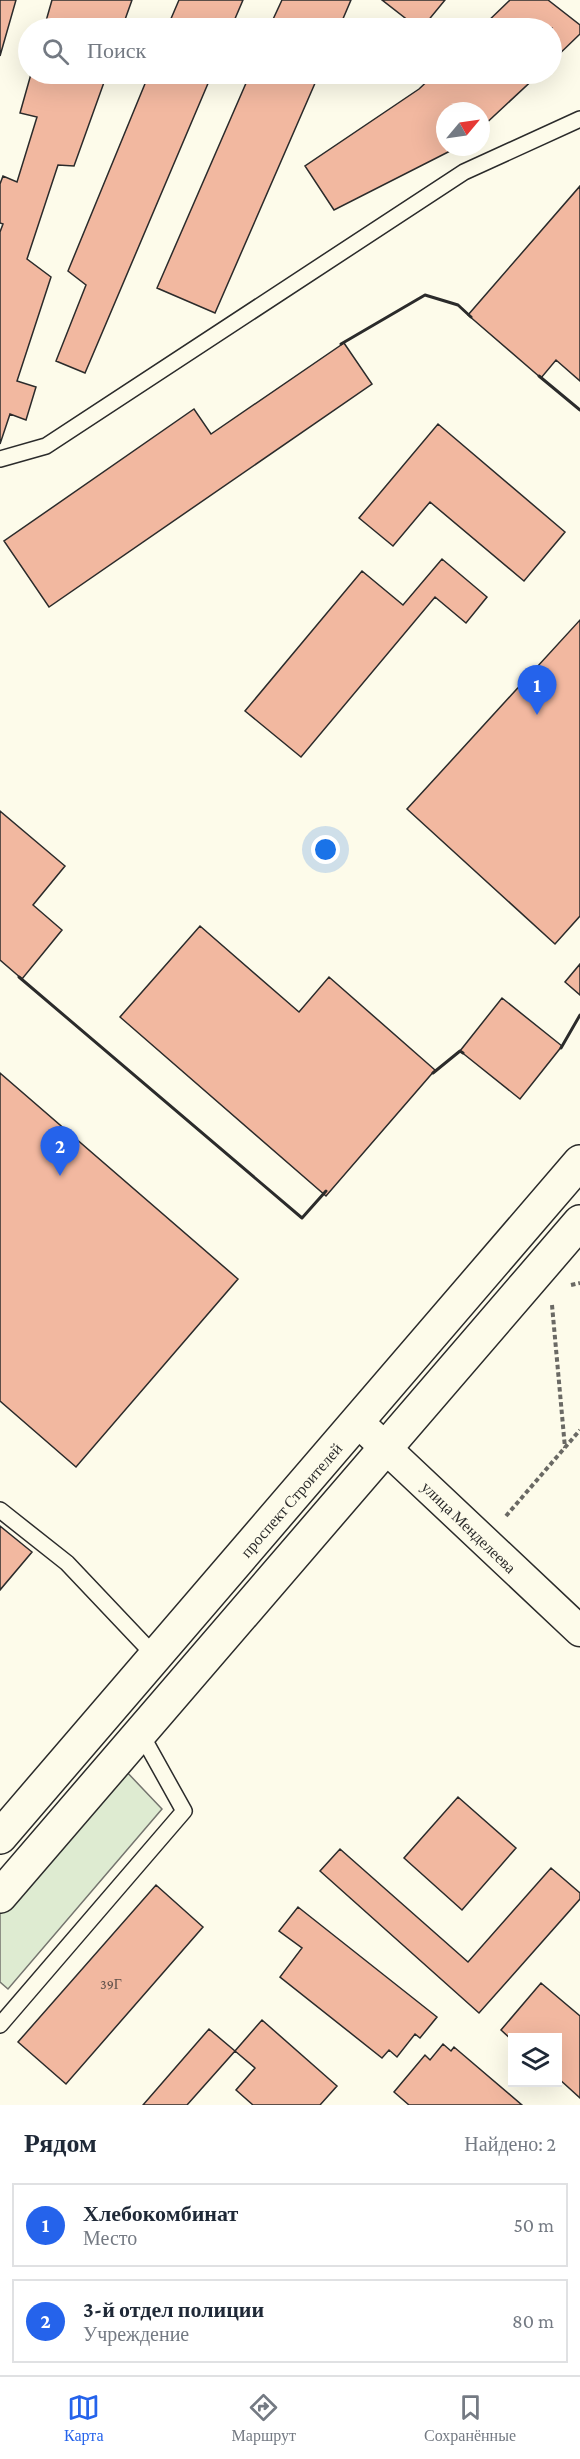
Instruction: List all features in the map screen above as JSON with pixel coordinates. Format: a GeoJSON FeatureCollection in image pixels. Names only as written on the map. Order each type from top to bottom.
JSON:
{"type":"FeatureCollection","features":[{"type":"Feature","properties":{"kind":"main road","name":"проспект Строителей"},"geometry":{"type":"LineString","coordinates":[[0,1837],[580,1162]]}},
{"type":"Feature","properties":{"kind":"main road"},"geometry":{"type":"LineString","coordinates":[[0,1896],[580,1222]]}},
{"type":"Feature","properties":{"kind":"street","name":"улица Менделеева"},"geometry":{"type":"LineString","coordinates":[[358,1422],[580,1631]]}},
{"type":"Feature","properties":{"kind":"lane"},"geometry":{"type":"LineString","coordinates":[[0,459],[46,446],[464,172],[580,119]]}},
{"type":"Feature","properties":{"kind":"lane"},"geometry":{"type":"LineString","coordinates":[[0,1510],[67,1563],[156,1657]]}},
{"type":"Feature","properties":{"kind":"lane"},"geometry":{"type":"LineString","coordinates":[[0,2025],[184,1812],[140,1732]]}},
{"type":"Feature","properties":{"kind":"path"},"geometry":{"type":"LineString","coordinates":[[560,1287],[580,1283]]}},
{"type":"Feature","properties":{"kind":"path"},"geometry":{"type":"LineString","coordinates":[[552,1300],[565,1448]]}},
{"type":"Feature","properties":{"kind":"path"},"geometry":{"type":"LineString","coordinates":[[483,1542],[580,1430]]}},
{"type":"Feature","properties":{"kind":"green space"},"geometry":{"type":"Polygon","coordinates":[[[123,1768],[162,1809],[8,1989],[0,1982],[0,1910],[123,1768]]]}},
{"type":"Feature","properties":{"kind":"building"},"geometry":{"type":"Polygon","coordinates":[[[0,0],[16,0],[0,56],[0,0]]]}},
{"type":"Feature","properties":{"kind":"building"},"geometry":{"type":"Polygon","coordinates":[[[52,0],[132,0],[126,18],[47,18],[52,0]]]}},
{"type":"Feature","properties":{"kind":"building"},"geometry":{"type":"Polygon","coordinates":[[[179,0],[243,0],[235,18],[171,18],[179,0]]]}},
{"type":"Feature","properties":{"kind":"building"},"geometry":{"type":"Polygon","coordinates":[[[282,0],[351,0],[343,18],[274,18],[282,0]]]}},
{"type":"Feature","properties":{"kind":"building"},"geometry":{"type":"Polygon","coordinates":[[[382,0],[445,0],[430,18],[405,18],[382,0]]]}},
{"type":"Feature","properties":{"kind":"building"},"geometry":{"type":"Polygon","coordinates":[[[510,0],[548,0],[580,25],[580,34],[562,51],[562,18],[491,18],[510,0]]]}},
{"type":"Feature","properties":{"kind":"building"},"geometry":{"type":"Polygon","coordinates":[[[28,84],[103,84],[74,166],[58,165],[27,259],[51,277],[17,381],[36,387],[26,420],[10,414],[0,444],[0,232],[3,224],[0,223],[0,184],[3,176],[17,182],[37,117],[20,113],[28,84]]]}},
{"type":"Feature","properties":{"kind":"building"},"geometry":{"type":"Polygon","coordinates":[[[145,84],[208,84],[85,373],[56,361],[86,285],[68,271],[145,84]]]}},
{"type":"Feature","properties":{"kind":"building"},"geometry":{"type":"Polygon","coordinates":[[[246,84],[315,84],[215,313],[157,288],[246,84]]]}},
{"type":"Feature","properties":{"kind":"building"},"geometry":{"type":"Polygon","coordinates":[[[424,84],[528,84],[490,120],[490,102],[436,102],[436,156],[440,156],[334,210],[305,166],[424,84]]]}},
{"type":"Feature","properties":{"kind":"building"},"geometry":{"type":"Polygon","coordinates":[[[580,186],[580,381],[556,360],[541,378],[468,315],[580,186]]]}},
{"type":"Feature","properties":{"kind":"building"},"geometry":{"type":"Polygon","coordinates":[[[344,343],[372,384],[49,607],[4,541],[194,409],[211,434],[344,343]]]}},
{"type":"Feature","properties":{"kind":"building"},"geometry":{"type":"Polygon","coordinates":[[[438,424],[565,532],[524,581],[430,502],[393,546],[359,518],[438,424]]]}},
{"type":"Feature","properties":{"kind":"building"},"geometry":{"type":"Polygon","coordinates":[[[442,559],[487,597],[466,623],[435,597],[301,757],[245,711],[362,571],[403,605],[442,559]]]}},
{"type":"Feature","properties":{"kind":"building"},"geometry":{"type":"Polygon","coordinates":[[[580,620],[580,916],[555,944],[407,809],[580,620]]]}},
{"type":"Feature","properties":{"kind":"building"},"geometry":{"type":"Polygon","coordinates":[[[0,811],[65,866],[33,905],[62,930],[22,979],[0,960],[0,811]]]}},
{"type":"Feature","properties":{"kind":"building"},"geometry":{"type":"Polygon","coordinates":[[[200,926],[299,1012],[329,977],[435,1070],[326,1196],[120,1017],[200,926]]]}},
{"type":"Feature","properties":{"kind":"building"},"geometry":{"type":"Polygon","coordinates":[[[580,964],[580,995],[565,982],[580,964]]]}},
{"type":"Feature","properties":{"kind":"building"},"geometry":{"type":"Polygon","coordinates":[[[502,998],[562,1046],[520,1099],[460,1051],[502,998]]]}},
{"type":"Feature","properties":{"kind":"building"},"geometry":{"type":"Polygon","coordinates":[[[0,1073],[238,1279],[76,1467],[0,1401],[0,1073]]]}},
{"type":"Feature","properties":{"kind":"building"},"geometry":{"type":"Polygon","coordinates":[[[0,1526],[32,1552],[0,1590],[0,1526]]]}},
{"type":"Feature","properties":{"kind":"building"},"geometry":{"type":"Polygon","coordinates":[[[458,1797],[516,1848],[462,1910],[404,1858],[458,1797]]]}},
{"type":"Feature","properties":{"kind":"building"},"geometry":{"type":"Polygon","coordinates":[[[340,1849],[468,1962],[551,1868],[580,1893],[580,1899],[479,2013],[320,1871],[340,1849]]]}},
{"type":"Feature","properties":{"kind":"building"},"geometry":{"type":"Polygon","coordinates":[[[156,1885],[203,1927],[66,2084],[18,2042],[156,1885]]]}},
{"type":"Feature","properties":{"kind":"building"},"geometry":{"type":"Polygon","coordinates":[[[298,1907],[437,2017],[420,2038],[415,2034],[397,2057],[389,2050],[382,2058],[280,1977],[302,1948],[279,1931],[298,1907]]]}},
{"type":"Feature","properties":{"kind":"building"},"geometry":{"type":"Polygon","coordinates":[[[541,1983],[580,2016],[580,2098],[562,2082],[562,2033],[508,2033],[508,2036],[501,2030],[541,1983]]]}},
{"type":"Feature","properties":{"kind":"building"},"geometry":{"type":"Polygon","coordinates":[[[262,2020],[337,2086],[320,2105],[253,2105],[236,2090],[255,2068],[235,2051],[262,2020]]]}},
{"type":"Feature","properties":{"kind":"building"},"geometry":{"type":"Polygon","coordinates":[[[209,2029],[235,2051],[187,2105],[143,2105],[209,2029]]]}},
{"type":"Feature","properties":{"kind":"building"},"geometry":{"type":"Polygon","coordinates":[[[443,2044],[451,2051],[454,2047],[522,2105],[409,2105],[394,2092],[425,2055],[430,2060],[443,2044]]]}},
{"type":"Feature","properties":{"kind":"wall"},"geometry":{"type":"LineString","coordinates":[[341,344],[425,295],[458,305],[471,317]]}},
{"type":"Feature","properties":{"kind":"wall"},"geometry":{"type":"LineString","coordinates":[[539,376],[580,410]]}},
{"type":"Feature","properties":{"kind":"wall"},"geometry":{"type":"LineString","coordinates":[[19,977],[302,1218],[326,1191]]}},
{"type":"Feature","properties":{"kind":"wall"},"geometry":{"type":"LineString","coordinates":[[561,1048],[580,1015]]}},
{"type":"Feature","properties":{"kind":"wall"},"geometry":{"type":"LineString","coordinates":[[433,1073],[460,1051],[463,1053]]}},
{"type":"Feature","properties":{"kind":"place","name":"Хлебокомбинат"},"geometry":{"type":"Point","coordinates":[537,715]}},
{"type":"Feature","properties":{"kind":"place","name":"3-й отдел полиции"},"geometry":{"type":"Point","coordinates":[60,1176]}}]}
